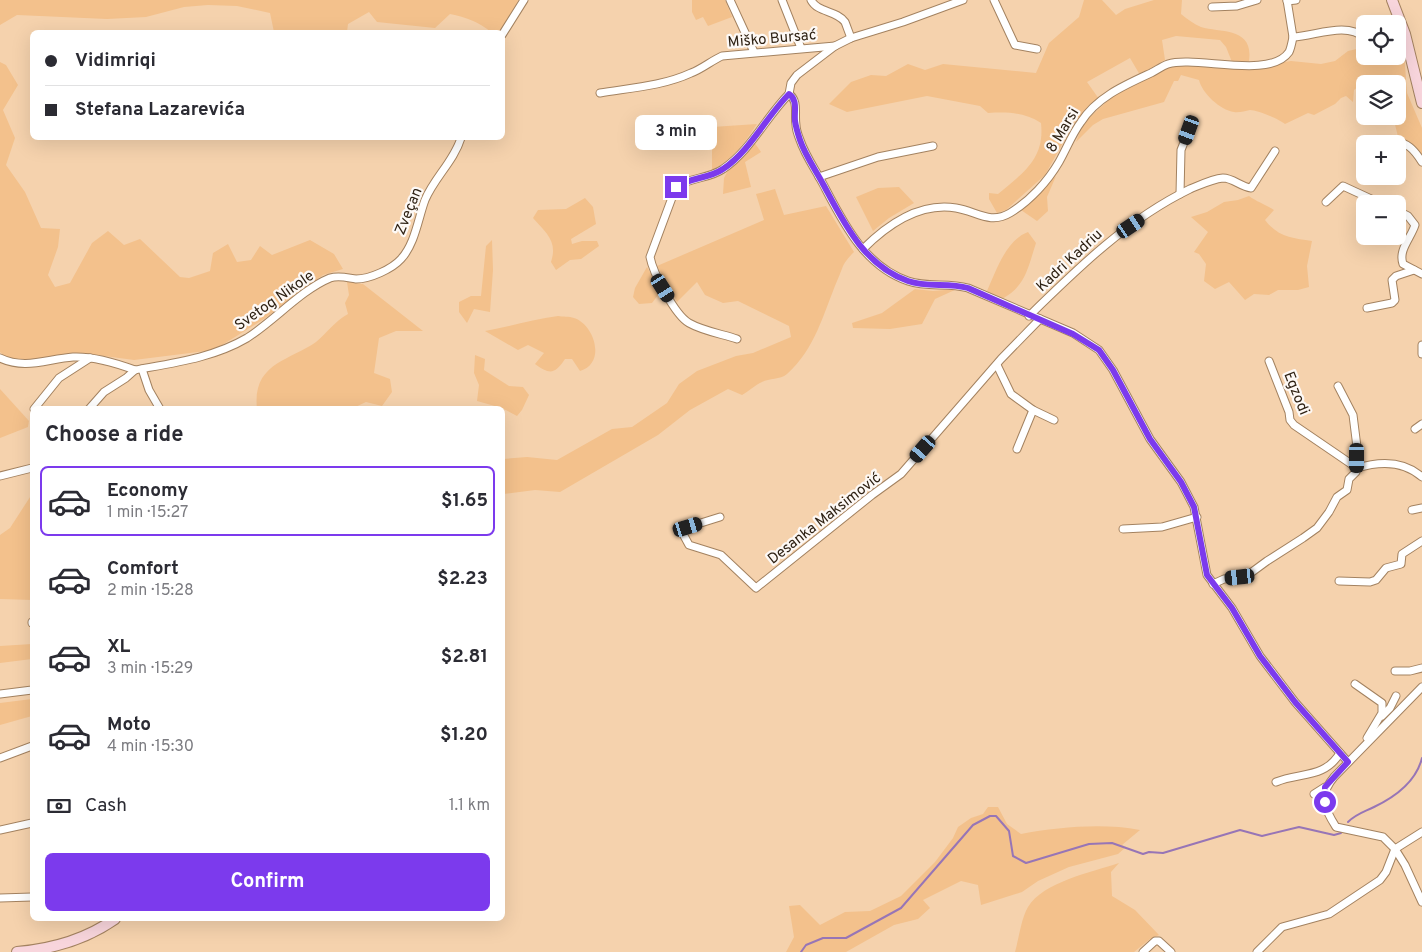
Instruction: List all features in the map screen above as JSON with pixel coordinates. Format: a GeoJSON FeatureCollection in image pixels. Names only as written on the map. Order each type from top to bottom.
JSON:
{"type":"FeatureCollection","features":[{"type":"Feature","properties":{"kind":"main road"},"geometry":{"type":"LineString","coordinates":[[1392,0],[1396,15]]}},
{"type":"Feature","properties":{"kind":"main road"},"geometry":{"type":"LineString","coordinates":[[1406,51],[1422,103]]}},
{"type":"Feature","properties":{"kind":"main road"},"geometry":{"type":"LineString","coordinates":[[17,952],[39,950],[74,941],[107,921]]}},
{"type":"Feature","properties":{"kind":"street"},"geometry":{"type":"LineString","coordinates":[[505,30],[524,0]]}},
{"type":"Feature","properties":{"kind":"street"},"geometry":{"type":"LineString","coordinates":[[730,0],[754,52]]}},
{"type":"Feature","properties":{"kind":"street"},"geometry":{"type":"LineString","coordinates":[[782,0],[801,48]]}},
{"type":"Feature","properties":{"kind":"street"},"geometry":{"type":"LineString","coordinates":[[811,0],[817,8],[840,18],[845,23],[851,38]]}},
{"type":"Feature","properties":{"kind":"street"},"geometry":{"type":"LineString","coordinates":[[737,338],[687,322],[663,288],[652,266],[650,257],[676,187],[684,182],[722,171],[748,146],[768,116],[789,94],[791,83],[797,76],[835,46],[851,38],[903,22],[963,0]]}},
{"type":"Feature","properties":{"kind":"street"},"geometry":{"type":"LineString","coordinates":[[994,0],[1015,45],[1037,49]]}},
{"type":"Feature","properties":{"kind":"street"},"geometry":{"type":"LineString","coordinates":[[1212,8],[1236,6],[1258,0]]}},
{"type":"Feature","properties":{"kind":"street"},"geometry":{"type":"LineString","coordinates":[[1296,0],[1287,1],[1293,37],[1309,36],[1338,29],[1356,33]]}},
{"type":"Feature","properties":{"kind":"street","name":"8 Marsi"},"geometry":{"type":"LineString","coordinates":[[864,249],[878,234],[919,210],[945,207],[958,208],[992,219],[1009,214],[1048,180],[1078,126],[1093,106],[1121,86],[1174,63],[1238,66],[1276,61],[1289,52],[1293,37]]}},
{"type":"Feature","properties":{"kind":"street","name":"Miško Bursać"},"geometry":{"type":"LineString","coordinates":[[600,93],[668,82],[693,72],[722,56],[835,46]]}},
{"type":"Feature","properties":{"kind":"street"},"geometry":{"type":"LineString","coordinates":[[789,94],[793,97],[796,107],[795,123],[802,146],[853,238],[881,265],[906,280],[935,286],[960,286],[1073,334],[1099,350],[1113,370],[1150,439],[1181,482],[1197,517],[1204,565],[1213,584],[1232,608],[1260,656],[1295,702],[1348,762]]}},
{"type":"Feature","properties":{"kind":"street"},"geometry":{"type":"LineString","coordinates":[[1180,194],[1182,150],[1189,130]]}},
{"type":"Feature","properties":{"kind":"street","name":"Zveçan"},"geometry":{"type":"LineString","coordinates":[[365,278],[385,270],[401,259],[413,238],[426,198],[460,140]]}},
{"type":"Feature","properties":{"kind":"street"},"geometry":{"type":"LineString","coordinates":[[1406,144],[1416,153],[1422,162]]}},
{"type":"Feature","properties":{"kind":"street"},"geometry":{"type":"LineString","coordinates":[[819,177],[878,157],[933,146]]}},
{"type":"Feature","properties":{"kind":"street","name":"Kadri Kadriu"},"geometry":{"type":"LineString","coordinates":[[1030,316],[1074,271],[1115,236],[1180,194],[1200,185],[1223,178],[1251,188],[1275,151]]}},
{"type":"Feature","properties":{"kind":"street"},"geometry":{"type":"LineString","coordinates":[[1326,202],[1343,186],[1362,195]]}},
{"type":"Feature","properties":{"kind":"street"},"geometry":{"type":"LineString","coordinates":[[1406,215],[1415,225],[1401,261],[1422,274]]}},
{"type":"Feature","properties":{"kind":"street"},"geometry":{"type":"LineString","coordinates":[[1367,308],[1392,303],[1395,300],[1392,280],[1396,276],[1414,270]]}},
{"type":"Feature","properties":{"kind":"street","name":"Svetog Nikole"},"geometry":{"type":"LineString","coordinates":[[92,406],[104,392],[138,369],[218,352],[247,338],[328,279],[335,277],[365,278]]}},
{"type":"Feature","properties":{"kind":"street","name":"Desanka Maksimović"},"geometry":{"type":"LineString","coordinates":[[720,517],[688,527],[683,534],[689,545],[721,555],[756,588],[901,474],[997,365],[1040,320]]}},
{"type":"Feature","properties":{"kind":"street"},"geometry":{"type":"LineString","coordinates":[[1422,345],[1422,354]]}},
{"type":"Feature","properties":{"kind":"street"},"geometry":{"type":"LineString","coordinates":[[0,358],[18,364],[73,357],[90,358],[138,369],[158,406]]}},
{"type":"Feature","properties":{"kind":"street"},"geometry":{"type":"LineString","coordinates":[[35,406],[58,378],[90,358]]}},
{"type":"Feature","properties":{"kind":"street","name":"Egzodi"},"geometry":{"type":"LineString","coordinates":[[1269,361],[1289,412],[1290,420],[1294,425],[1357,468]]}},
{"type":"Feature","properties":{"kind":"street"},"geometry":{"type":"LineString","coordinates":[[997,365],[1011,394],[1033,410],[1054,420]]}},
{"type":"Feature","properties":{"kind":"street"},"geometry":{"type":"LineString","coordinates":[[1213,584],[1224,579],[1240,577],[1252,572],[1317,528],[1330,512],[1337,497],[1347,490],[1349,479],[1356,472],[1357,468],[1357,447],[1353,415],[1338,386]]}},
{"type":"Feature","properties":{"kind":"street"},"geometry":{"type":"LineString","coordinates":[[1017,449],[1033,410]]}},
{"type":"Feature","properties":{"kind":"street"},"geometry":{"type":"LineString","coordinates":[[1357,468],[1374,462],[1390,463],[1406,466],[1422,477]]}},
{"type":"Feature","properties":{"kind":"street"},"geometry":{"type":"LineString","coordinates":[[0,476],[30,468]]}},
{"type":"Feature","properties":{"kind":"street"},"geometry":{"type":"LineString","coordinates":[[1412,510],[1422,508]]}},
{"type":"Feature","properties":{"kind":"street"},"geometry":{"type":"LineString","coordinates":[[1123,529],[1162,527],[1197,517]]}},
{"type":"Feature","properties":{"kind":"street"},"geometry":{"type":"LineString","coordinates":[[1339,581],[1370,582],[1376,580],[1386,568],[1401,564],[1402,554],[1422,541]]}},
{"type":"Feature","properties":{"kind":"street"},"geometry":{"type":"LineString","coordinates":[[1396,671],[1410,671],[1422,668]]}},
{"type":"Feature","properties":{"kind":"street"},"geometry":{"type":"LineString","coordinates":[[1355,684],[1382,703],[1380,718]]}},
{"type":"Feature","properties":{"kind":"street"},"geometry":{"type":"LineString","coordinates":[[1314,794],[1325,787],[1422,687]]}},
{"type":"Feature","properties":{"kind":"street"},"geometry":{"type":"LineString","coordinates":[[0,694],[30,690]]}},
{"type":"Feature","properties":{"kind":"street"},"geometry":{"type":"LineString","coordinates":[[1360,749],[1380,718],[1390,708],[1396,696]]}},
{"type":"Feature","properties":{"kind":"street"},"geometry":{"type":"LineString","coordinates":[[0,758],[30,747]]}},
{"type":"Feature","properties":{"kind":"street"},"geometry":{"type":"LineString","coordinates":[[1276,782],[1292,776],[1319,772],[1334,762],[1340,754]]}},
{"type":"Feature","properties":{"kind":"street"},"geometry":{"type":"LineString","coordinates":[[1325,787],[1324,797],[1328,813],[1336,827],[1383,837],[1395,849],[1421,892],[1422,902]]}},
{"type":"Feature","properties":{"kind":"street"},"geometry":{"type":"LineString","coordinates":[[0,830],[30,823]]}},
{"type":"Feature","properties":{"kind":"street"},"geometry":{"type":"LineString","coordinates":[[1257,952],[1282,927],[1329,914],[1380,880],[1386,872],[1395,849],[1422,832]]}},
{"type":"Feature","properties":{"kind":"street"},"geometry":{"type":"LineString","coordinates":[[0,898],[30,897]]}},
{"type":"Feature","properties":{"kind":"street"},"geometry":{"type":"LineString","coordinates":[[1143,952],[1158,941],[1171,952]]}},
{"type":"Feature","properties":{"kind":"shaded area"},"geometry":{"type":"Polygon","coordinates":[[[0,0],[518,0],[512,17],[501,30],[488,30],[472,20],[450,14],[435,28],[377,22],[369,12],[348,24],[347,30],[274,30],[270,13],[237,6],[208,5],[184,7],[146,17],[107,19],[17,15],[0,25],[0,0]]]}},
{"type":"Feature","properties":{"kind":"shaded area"},"geometry":{"type":"Polygon","coordinates":[[[692,0],[725,0],[732,17],[708,26],[703,17],[696,20],[692,12],[692,0]]]}},
{"type":"Feature","properties":{"kind":"shaded area"},"geometry":{"type":"Polygon","coordinates":[[[1084,0],[1102,0],[1116,15],[1125,9],[1154,0],[1182,0],[1181,14],[1193,23],[1201,27],[1226,31],[1241,37],[1246,42],[1249,50],[1249,61],[1232,62],[1226,47],[1220,40],[1176,36],[1162,40],[1165,60],[1140,75],[1130,58],[1087,82],[1099,99],[1074,123],[1045,175],[1006,210],[997,213],[989,199],[989,193],[998,194],[1024,172],[1036,156],[1041,136],[1041,123],[1035,119],[1009,113],[988,113],[980,106],[927,96],[847,112],[829,104],[851,82],[871,75],[886,76],[908,64],[925,70],[943,64],[1036,73],[1049,43],[1079,17],[1084,0]]]}},
{"type":"Feature","properties":{"kind":"shaded area"},"geometry":{"type":"Polygon","coordinates":[[[1356,49],[1356,65],[1405,65],[1406,75],[1356,75],[1353,102],[1346,96],[1314,115],[1308,113],[1285,124],[1258,111],[1229,111],[1208,95],[1199,80],[1181,75],[1178,81],[1174,81],[1164,102],[1103,119],[1093,125],[1076,142],[1080,131],[1089,118],[1114,95],[1176,64],[1247,68],[1291,61],[1321,64],[1335,61],[1348,51],[1356,49]]]}},
{"type":"Feature","properties":{"kind":"shaded area"},"geometry":{"type":"Polygon","coordinates":[[[0,62],[6,65],[18,85],[3,110],[15,138],[6,165],[25,192],[41,228],[60,229],[58,247],[48,275],[55,287],[70,283],[92,243],[108,231],[124,245],[140,239],[180,277],[189,278],[210,271],[213,253],[228,244],[237,262],[251,260],[260,246],[272,255],[310,240],[334,254],[343,269],[323,275],[264,319],[214,350],[134,360],[82,353],[25,360],[8,359],[0,352],[0,62]]]}},
{"type":"Feature","properties":{"kind":"shaded area"},"geometry":{"type":"Polygon","coordinates":[[[1406,79],[1407,93],[1422,128],[1422,160],[1406,147],[1406,135],[1398,135],[1395,125],[1406,125],[1406,79]]]}},
{"type":"Feature","properties":{"kind":"shaded area"},"geometry":{"type":"Polygon","coordinates":[[[757,124],[738,150],[712,170],[712,127],[757,124]]]}},
{"type":"Feature","properties":{"kind":"shaded area"},"geometry":{"type":"Polygon","coordinates":[[[754,142],[761,152],[745,162],[751,187],[723,194],[724,178],[727,172],[754,142]]]}},
{"type":"Feature","properties":{"kind":"shaded area"},"geometry":{"type":"Polygon","coordinates":[[[1056,176],[1047,197],[1048,211],[1037,221],[1021,210],[1056,176]]]}},
{"type":"Feature","properties":{"kind":"shaded area"},"geometry":{"type":"Polygon","coordinates":[[[899,187],[914,203],[889,218],[873,231],[856,197],[878,188],[899,187]]]}},
{"type":"Feature","properties":{"kind":"shaded area"},"geometry":{"type":"Polygon","coordinates":[[[775,189],[784,215],[826,206],[854,252],[843,266],[817,331],[805,354],[797,364],[784,376],[762,382],[742,395],[728,389],[690,410],[658,435],[560,492],[535,490],[505,494],[505,459],[527,457],[557,460],[612,429],[632,427],[667,403],[679,384],[697,371],[736,356],[753,353],[791,337],[789,326],[738,301],[723,303],[705,295],[697,282],[677,302],[657,266],[764,220],[756,194],[775,189]]]}},
{"type":"Feature","properties":{"kind":"shaded area"},"geometry":{"type":"Polygon","coordinates":[[[1249,196],[1274,210],[1265,220],[1275,230],[1292,238],[1312,241],[1307,266],[1309,287],[1298,290],[1278,290],[1269,295],[1254,294],[1245,300],[1229,282],[1215,289],[1204,281],[1206,264],[1199,254],[1194,252],[1208,232],[1191,217],[1207,212],[1224,202],[1249,196]]]}},
{"type":"Feature","properties":{"kind":"shaded area"},"geometry":{"type":"Polygon","coordinates":[[[585,198],[593,207],[596,224],[571,239],[572,244],[582,241],[597,241],[599,246],[581,259],[570,260],[556,270],[551,262],[553,248],[550,238],[533,218],[538,210],[566,209],[585,198]]]}},
{"type":"Feature","properties":{"kind":"shaded area"},"geometry":{"type":"Polygon","coordinates":[[[1028,232],[1036,243],[1028,268],[1016,288],[1002,299],[987,291],[1008,249],[1020,236],[1028,232]]]}},
{"type":"Feature","properties":{"kind":"shaded area"},"geometry":{"type":"Polygon","coordinates":[[[492,240],[493,270],[490,312],[474,309],[467,323],[459,312],[459,302],[471,296],[481,296],[486,246],[492,240]]]}},
{"type":"Feature","properties":{"kind":"shaded area"},"geometry":{"type":"Polygon","coordinates":[[[647,267],[661,291],[652,303],[639,304],[633,297],[635,288],[647,267]]]}},
{"type":"Feature","properties":{"kind":"shaded area"},"geometry":{"type":"Polygon","coordinates":[[[347,282],[363,284],[423,331],[396,331],[379,338],[374,373],[390,379],[392,392],[382,406],[366,402],[357,406],[257,406],[260,382],[266,373],[274,365],[316,342],[348,314],[345,303],[349,295],[347,282]]]}},
{"type":"Feature","properties":{"kind":"shaded area"},"geometry":{"type":"Polygon","coordinates":[[[915,289],[933,291],[957,289],[935,299],[922,324],[890,329],[853,328],[852,323],[882,313],[915,289]]]}},
{"type":"Feature","properties":{"kind":"shaded area"},"geometry":{"type":"Polygon","coordinates":[[[558,316],[572,317],[581,322],[592,335],[595,344],[593,360],[588,367],[580,371],[572,359],[565,359],[555,370],[545,370],[535,364],[544,353],[528,345],[518,350],[485,331],[539,319],[558,316]]]}},
{"type":"Feature","properties":{"kind":"shaded area"},"geometry":{"type":"Polygon","coordinates":[[[475,355],[485,359],[484,370],[509,386],[523,387],[529,395],[517,416],[505,410],[505,406],[495,406],[477,401],[479,385],[474,373],[475,355]]]}},
{"type":"Feature","properties":{"kind":"shaded area"},"geometry":{"type":"Polygon","coordinates":[[[0,389],[29,421],[28,427],[0,438],[0,389]]]}},
{"type":"Feature","properties":{"kind":"shaded area"},"geometry":{"type":"Polygon","coordinates":[[[30,497],[30,600],[0,599],[0,535],[10,528],[30,497]]]}},
{"type":"Feature","properties":{"kind":"shaded area"},"geometry":{"type":"Polygon","coordinates":[[[30,644],[30,659],[0,663],[0,646],[30,644]]]}},
{"type":"Feature","properties":{"kind":"shaded area"},"geometry":{"type":"Polygon","coordinates":[[[30,699],[30,717],[0,725],[0,703],[30,699]]]}},
{"type":"Feature","properties":{"kind":"shaded area"},"geometry":{"type":"Polygon","coordinates":[[[988,807],[998,807],[1007,824],[1021,834],[1050,829],[1081,827],[1111,827],[1140,830],[1122,845],[1126,847],[1118,854],[1069,867],[1038,881],[1022,892],[981,905],[978,885],[961,881],[923,900],[930,908],[918,919],[894,925],[846,952],[786,952],[794,937],[789,906],[800,905],[820,925],[845,912],[870,911],[901,896],[935,862],[953,838],[958,827],[971,818],[983,814],[988,807]]]}},
{"type":"Feature","properties":{"kind":"shaded area"},"geometry":{"type":"Polygon","coordinates":[[[1119,863],[1111,872],[1112,896],[1135,910],[1159,935],[1150,939],[1134,952],[1015,952],[1024,917],[1028,907],[1035,898],[1056,884],[1119,863]]]}},
{"type":"Feature","properties":{"kind":"waterway"},"geometry":{"type":"LineString","coordinates":[[1348,822],[1357,815],[1390,799],[1404,788],[1415,774],[1422,758]]}},
{"type":"Feature","properties":{"kind":"waterway"},"geometry":{"type":"LineString","coordinates":[[801,952],[806,945],[823,938],[846,938],[901,908],[973,825],[990,816],[996,816],[1009,831],[1013,856],[1026,863],[1089,844],[1112,843],[1143,854],[1149,852],[1163,853],[1240,830],[1262,836],[1299,827],[1334,835],[1341,833]]}},
{"type":"Feature","properties":{"kind":"route"},"geometry":{"type":"LineString","coordinates":[[676,187],[684,182],[722,171],[737,158],[753,139],[768,116],[789,94],[793,97],[796,107],[795,123],[802,146],[853,238],[867,254],[897,276],[906,280],[920,285],[968,288],[1061,328],[1099,350],[1113,370],[1150,439],[1181,482],[1194,507],[1207,575],[1232,608],[1260,656],[1295,702],[1348,762],[1325,787],[1325,802]]}}]}
